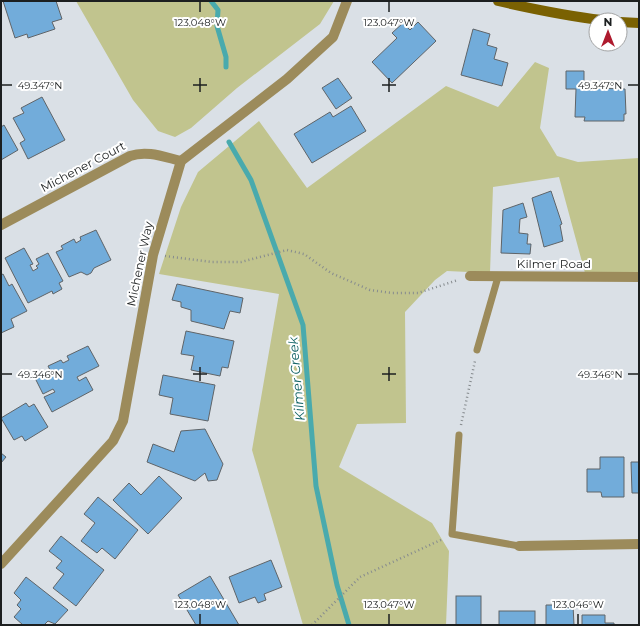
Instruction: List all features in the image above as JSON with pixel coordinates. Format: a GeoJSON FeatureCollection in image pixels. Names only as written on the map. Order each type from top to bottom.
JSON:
{"type":"FeatureCollection","features":[{"type":"Feature","properties":{"kind":"street"},"geometry":{"type":"LineString","coordinates":[[181,160],[287,79],[333,37],[347,1]]}},
{"type":"Feature","properties":{"kind":"street"},"geometry":{"type":"LineString","coordinates":[[498,1],[530,9],[588,18]]}},
{"type":"Feature","properties":{"kind":"street"},"geometry":{"type":"LineString","coordinates":[[628,23],[639,24]]}},
{"type":"Feature","properties":{"kind":"street","name":"Michener Court"},"geometry":{"type":"LineString","coordinates":[[1,225],[130,156],[148,153],[181,160]]}},
{"type":"Feature","properties":{"kind":"street","name":"Michener Way"},"geometry":{"type":"LineString","coordinates":[[1,564],[113,441],[123,421],[153,255],[181,160]]}},
{"type":"Feature","properties":{"kind":"street","name":"Kilmer Road"},"geometry":{"type":"LineString","coordinates":[[470,276],[639,277]]}},
{"type":"Feature","properties":{"kind":"street"},"geometry":{"type":"LineString","coordinates":[[519,546],[639,544]]}},
{"type":"Feature","properties":{"kind":"lane"},"geometry":{"type":"LineString","coordinates":[[477,350],[498,277]]}},
{"type":"Feature","properties":{"kind":"lane"},"geometry":{"type":"LineString","coordinates":[[459,435],[452,534],[519,546]]}},
{"type":"Feature","properties":{"kind":"path"},"geometry":{"type":"LineString","coordinates":[[153,255],[175,256],[212,262],[241,262],[265,254],[287,250],[304,254],[331,273],[370,290],[392,293],[418,293],[470,276]]}},
{"type":"Feature","properties":{"kind":"path"},"geometry":{"type":"LineString","coordinates":[[459,435],[477,350]]}},
{"type":"Feature","properties":{"kind":"path"},"geometry":{"type":"LineString","coordinates":[[312,625],[360,578],[452,534]]}},
{"type":"Feature","properties":{"kind":"green space"},"geometry":{"type":"Polygon","coordinates":[[[76,1],[334,1],[320,24],[237,88],[191,128],[175,137],[158,131],[133,100],[76,1]]]}},
{"type":"Feature","properties":{"kind":"green space"},"geometry":{"type":"Polygon","coordinates":[[[535,62],[549,68],[540,128],[557,156],[578,162],[639,158],[639,272],[585,273],[559,177],[493,187],[490,273],[447,271],[435,280],[405,312],[406,423],[357,424],[339,467],[432,523],[449,551],[446,625],[303,625],[252,450],[279,294],[159,274],[181,207],[198,172],[259,121],[307,188],[446,86],[498,107],[535,62]]]}},
{"type":"Feature","properties":{"kind":"building"},"geometry":{"type":"Polygon","coordinates":[[[3,1],[56,1],[62,19],[52,22],[55,29],[28,38],[27,34],[15,38],[3,1]]]}},
{"type":"Feature","properties":{"kind":"building"},"geometry":{"type":"Polygon","coordinates":[[[418,22],[436,41],[392,83],[372,62],[397,38],[392,33],[403,23],[410,30],[418,22]]]}},
{"type":"Feature","properties":{"kind":"building"},"geometry":{"type":"Polygon","coordinates":[[[473,29],[490,34],[487,45],[497,48],[494,59],[508,63],[502,86],[461,75],[473,29]]]}},
{"type":"Feature","properties":{"kind":"building"},"geometry":{"type":"Polygon","coordinates":[[[566,71],[584,71],[584,85],[590,85],[590,88],[625,89],[626,114],[624,114],[624,121],[584,121],[585,117],[575,117],[576,89],[566,89],[566,71]]]}},
{"type":"Feature","properties":{"kind":"building"},"geometry":{"type":"Polygon","coordinates":[[[338,78],[352,98],[336,109],[322,88],[338,78]]]}},
{"type":"Feature","properties":{"kind":"building"},"geometry":{"type":"Polygon","coordinates":[[[42,97],[65,140],[28,159],[20,143],[25,140],[13,118],[24,113],[21,108],[42,97]]]}},
{"type":"Feature","properties":{"kind":"building"},"geometry":{"type":"Polygon","coordinates":[[[351,106],[366,131],[312,163],[294,134],[330,112],[333,117],[351,106]]]}},
{"type":"Feature","properties":{"kind":"building"},"geometry":{"type":"Polygon","coordinates":[[[4,125],[18,150],[1,160],[1,127],[4,125]]]}},
{"type":"Feature","properties":{"kind":"building"},"geometry":{"type":"Polygon","coordinates":[[[551,191],[562,224],[560,225],[563,241],[544,247],[532,198],[551,191]]]}},
{"type":"Feature","properties":{"kind":"building"},"geometry":{"type":"Polygon","coordinates":[[[523,203],[527,217],[520,219],[519,233],[528,234],[527,244],[531,244],[530,254],[501,253],[503,210],[523,203]]]}},
{"type":"Feature","properties":{"kind":"building"},"geometry":{"type":"Polygon","coordinates":[[[96,230],[111,260],[94,268],[91,273],[87,275],[81,272],[69,277],[56,252],[63,249],[61,246],[74,239],[76,243],[81,240],[80,237],[96,230]]]}},
{"type":"Feature","properties":{"kind":"building"},"geometry":{"type":"Polygon","coordinates":[[[24,248],[33,264],[30,265],[33,271],[38,268],[36,266],[39,264],[36,259],[48,253],[63,281],[59,283],[62,289],[53,294],[52,291],[28,303],[5,258],[24,248]]]}},
{"type":"Feature","properties":{"kind":"building"},"geometry":{"type":"Polygon","coordinates":[[[3,274],[9,286],[12,284],[27,311],[11,319],[14,327],[1,333],[1,275],[3,274]]]}},
{"type":"Feature","properties":{"kind":"building"},"geometry":{"type":"Polygon","coordinates":[[[177,284],[243,298],[240,313],[230,311],[224,329],[191,321],[191,310],[181,307],[181,302],[172,300],[177,284]]]}},
{"type":"Feature","properties":{"kind":"building"},"geometry":{"type":"Polygon","coordinates":[[[186,331],[234,341],[228,368],[222,367],[220,376],[191,370],[194,356],[181,354],[186,331]]]}},
{"type":"Feature","properties":{"kind":"building"},"geometry":{"type":"Polygon","coordinates":[[[88,346],[99,366],[77,377],[79,381],[86,377],[93,390],[52,412],[44,397],[55,392],[53,389],[43,394],[35,378],[50,370],[48,366],[61,360],[63,363],[69,360],[67,356],[88,346]]]}},
{"type":"Feature","properties":{"kind":"building"},"geometry":{"type":"Polygon","coordinates":[[[163,375],[215,385],[208,421],[170,414],[173,398],[159,395],[163,375]]]}},
{"type":"Feature","properties":{"kind":"building"},"geometry":{"type":"Polygon","coordinates":[[[26,403],[29,407],[34,404],[48,427],[25,441],[22,436],[14,440],[1,418],[26,403]]]}},
{"type":"Feature","properties":{"kind":"building"},"geometry":{"type":"Polygon","coordinates":[[[205,429],[223,464],[217,480],[208,481],[205,473],[195,481],[147,462],[153,444],[174,452],[181,431],[205,429]]]}},
{"type":"Feature","properties":{"kind":"building"},"geometry":{"type":"Polygon","coordinates":[[[1,453],[6,457],[1,463],[1,453]]]}},
{"type":"Feature","properties":{"kind":"building"},"geometry":{"type":"Polygon","coordinates":[[[600,457],[624,457],[624,497],[602,497],[601,492],[587,492],[587,469],[600,469],[600,457]]]}},
{"type":"Feature","properties":{"kind":"building"},"geometry":{"type":"Polygon","coordinates":[[[631,462],[639,462],[639,493],[632,493],[631,462]]]}},
{"type":"Feature","properties":{"kind":"building"},"geometry":{"type":"Polygon","coordinates":[[[159,476],[182,498],[148,534],[113,500],[129,483],[141,495],[159,476]]]}},
{"type":"Feature","properties":{"kind":"building"},"geometry":{"type":"Polygon","coordinates":[[[98,497],[138,530],[115,559],[102,548],[97,553],[81,541],[95,523],[84,514],[98,497]]]}},
{"type":"Feature","properties":{"kind":"building"},"geometry":{"type":"Polygon","coordinates":[[[61,536],[104,570],[76,606],[53,588],[64,574],[56,568],[62,561],[49,551],[61,536]]]}},
{"type":"Feature","properties":{"kind":"building"},"geometry":{"type":"Polygon","coordinates":[[[271,560],[282,587],[264,594],[266,600],[258,603],[255,597],[239,603],[229,577],[271,560]]]}},
{"type":"Feature","properties":{"kind":"building"},"geometry":{"type":"Polygon","coordinates":[[[210,576],[239,625],[196,625],[178,595],[210,576]]]}},
{"type":"Feature","properties":{"kind":"building"},"geometry":{"type":"Polygon","coordinates":[[[26,577],[68,610],[55,624],[48,621],[44,625],[23,625],[14,617],[21,609],[17,605],[21,600],[14,593],[26,577]]]}},
{"type":"Feature","properties":{"kind":"building"},"geometry":{"type":"Polygon","coordinates":[[[456,596],[481,596],[481,625],[456,625],[456,596]]]}},
{"type":"Feature","properties":{"kind":"building"},"geometry":{"type":"Polygon","coordinates":[[[546,605],[573,605],[574,625],[546,625],[546,605]]]}},
{"type":"Feature","properties":{"kind":"building"},"geometry":{"type":"Polygon","coordinates":[[[499,611],[535,611],[535,625],[499,625],[499,611]]]}},
{"type":"Feature","properties":{"kind":"building"},"geometry":{"type":"Polygon","coordinates":[[[582,615],[605,615],[605,623],[614,623],[614,625],[582,625],[582,615]]]}},
{"type":"Feature","properties":{"kind":"waterway","name":"Kilmer Creek"},"geometry":{"type":"LineString","coordinates":[[211,1],[218,10],[217,26],[226,57],[226,67]]}},
{"type":"Feature","properties":{"kind":"waterway","name":"Kilmer Creek"},"geometry":{"type":"LineString","coordinates":[[229,142],[251,180],[303,325],[316,486],[337,585],[349,625]]}}]}
